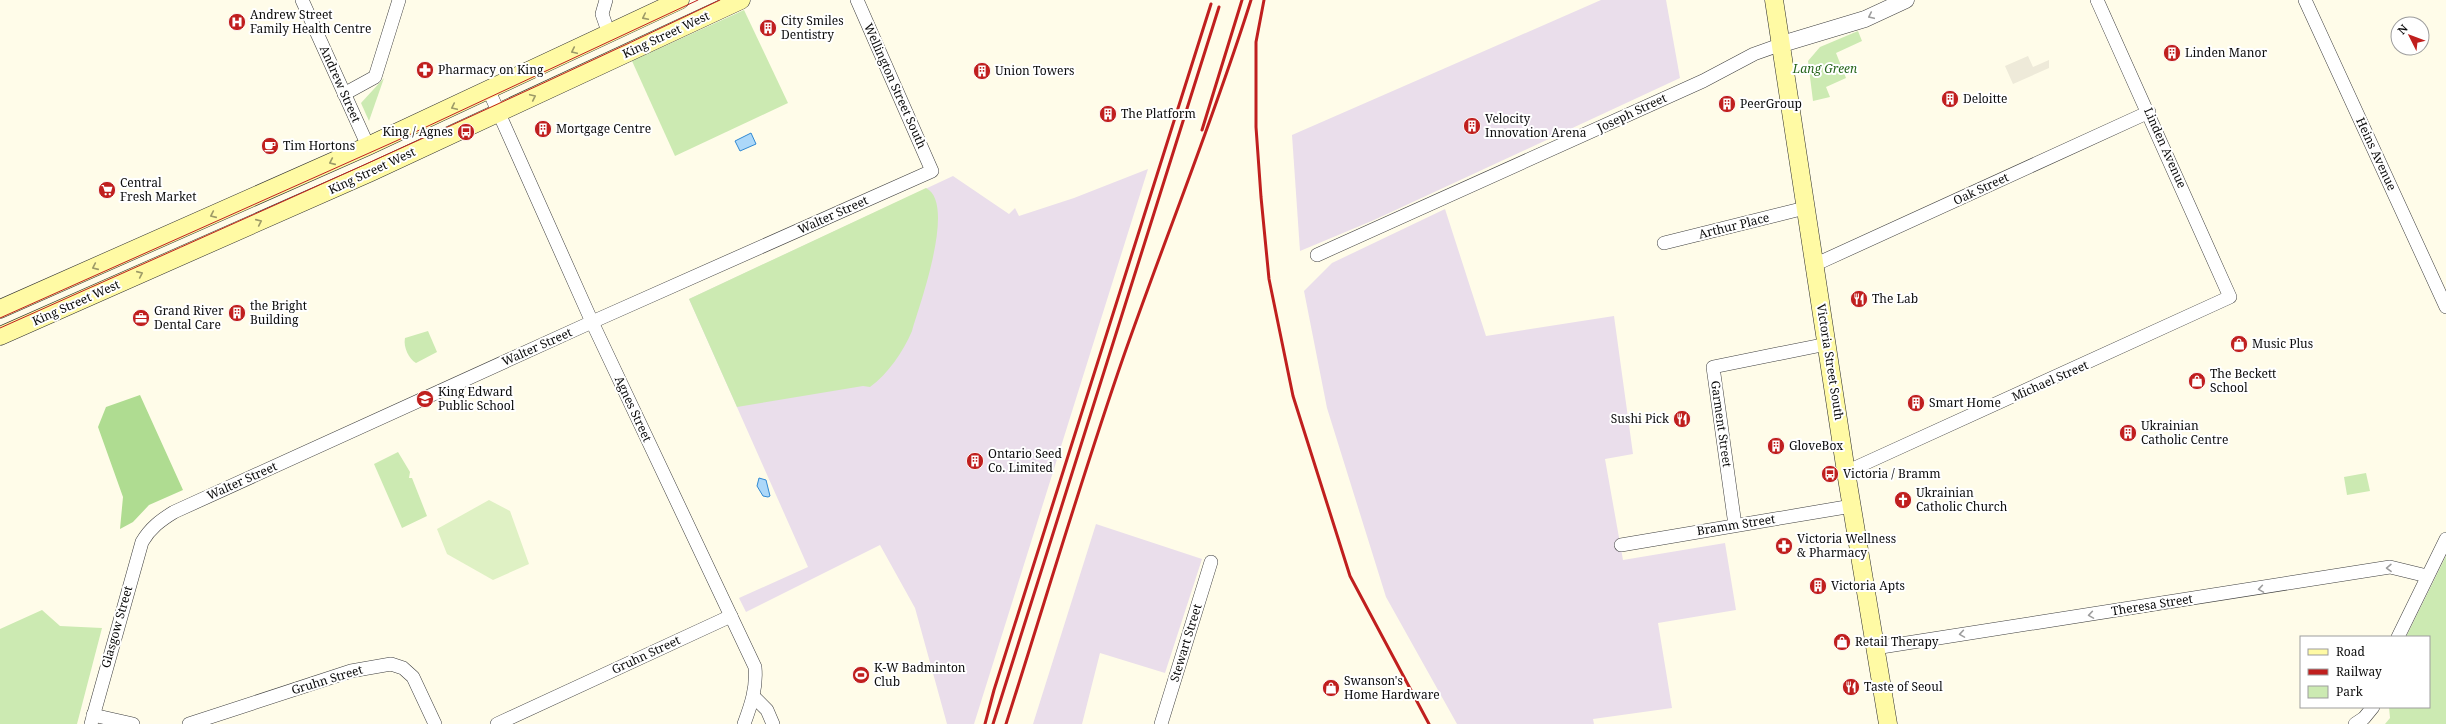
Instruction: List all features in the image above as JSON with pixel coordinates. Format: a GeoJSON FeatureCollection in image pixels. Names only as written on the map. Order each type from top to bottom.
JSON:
{"type":"FeatureCollection","features":[{"type":"Feature","properties":{"kind":"main road","name":"King Street West"},"geometry":{"type":"LineString","coordinates":[[0,309],[368,146],[489,91],[680,0]]}},
{"type":"Feature","properties":{"kind":"main road","name":"King Street West"},"geometry":{"type":"LineString","coordinates":[[0,336],[320,195],[741,0]]}},
{"type":"Feature","properties":{"kind":"main road","name":"Victoria Street South"},"geometry":{"type":"LineString","coordinates":[[1774,0],[1782,44],[1805,208],[1846,472],[1888,724]]}},
{"type":"Feature","properties":{"kind":"street","name":"Andrew Street"},"geometry":{"type":"LineString","coordinates":[[302,0],[368,146]]}},
{"type":"Feature","properties":{"kind":"street"},"geometry":{"type":"LineString","coordinates":[[344,94],[375,77],[399,0]]}},
{"type":"Feature","properties":{"kind":"street"},"geometry":{"type":"LineString","coordinates":[[606,0],[602,14],[609,34]]}},
{"type":"Feature","properties":{"kind":"street","name":"Wellington Street South"},"geometry":{"type":"LineString","coordinates":[[857,0],[932,171]]}},
{"type":"Feature","properties":{"kind":"street","name":"Joseph Street"},"geometry":{"type":"LineString","coordinates":[[1318,256],[1703,81],[1754,54],[1865,19],[1906,0]]}},
{"type":"Feature","properties":{"kind":"street","name":"Linden Avenue"},"geometry":{"type":"LineString","coordinates":[[2098,0],[2230,297]]}},
{"type":"Feature","properties":{"kind":"street","name":"Heins Avenue"},"geometry":{"type":"LineString","coordinates":[[2305,0],[2446,307]]}},
{"type":"Feature","properties":{"kind":"street","name":"Agnes Street"},"geometry":{"type":"LineString","coordinates":[[489,91],[592,322],[755,667],[756,680],[754,697],[744,724]]}},
{"type":"Feature","properties":{"kind":"street","name":"Oak Street"},"geometry":{"type":"LineString","coordinates":[[1814,265],[2149,112]]}},
{"type":"Feature","properties":{"kind":"street","name":"Walter Street"},"geometry":{"type":"LineString","coordinates":[[148,532],[174,512],[592,322],[932,171]]}},
{"type":"Feature","properties":{"kind":"street","name":"Arthur Place"},"geometry":{"type":"LineString","coordinates":[[1664,243],[1805,208]]}},
{"type":"Feature","properties":{"kind":"street","name":"Michael Street"},"geometry":{"type":"LineString","coordinates":[[1846,472],[2230,297]]}},
{"type":"Feature","properties":{"kind":"street","name":"Garment Street"},"geometry":{"type":"LineString","coordinates":[[1735,526],[1713,367],[1827,344]]}},
{"type":"Feature","properties":{"kind":"street","name":"Bramm Street"},"geometry":{"type":"LineString","coordinates":[[1621,545],[1852,506]]}},
{"type":"Feature","properties":{"kind":"street","name":"Glasgow Street"},"geometry":{"type":"LineString","coordinates":[[92,720],[142,542],[148,532]]}},
{"type":"Feature","properties":{"kind":"street"},"geometry":{"type":"LineString","coordinates":[[2398,636],[2446,539]]}},
{"type":"Feature","properties":{"kind":"street","name":"Stewart Street"},"geometry":{"type":"LineString","coordinates":[[1161,724],[1211,562]]}},
{"type":"Feature","properties":{"kind":"street","name":"Theresa Street"},"geometry":{"type":"LineString","coordinates":[[1875,648],[2390,567],[2427,576]]}},
{"type":"Feature","properties":{"kind":"street","name":"Gruhn Street"},"geometry":{"type":"LineString","coordinates":[[497,724],[731,616]]}},
{"type":"Feature","properties":{"kind":"street","name":"Gruhn Street"},"geometry":{"type":"LineString","coordinates":[[189,724],[351,671],[391,664],[403,668],[414,677],[435,724]]}},
{"type":"Feature","properties":{"kind":"street"},"geometry":{"type":"LineString","coordinates":[[754,697],[766,710],[773,724]]}},
{"type":"Feature","properties":{"kind":"street"},"geometry":{"type":"LineString","coordinates":[[2354,724],[2364,718],[2372,708]]}},
{"type":"Feature","properties":{"kind":"street"},"geometry":{"type":"LineString","coordinates":[[92,720],[133,724]]}},
{"type":"Feature","properties":{"kind":"shaded area"},"geometry":{"type":"Polygon","coordinates":[[[1601,0],[1666,0],[1680,78],[1374,220],[1300,251],[1292,135],[1601,0]]]}},
{"type":"Feature","properties":{"kind":"shaded area"},"geometry":{"type":"Polygon","coordinates":[[[2028,56],[2033,67],[2049,60],[2049,68],[2013,84],[2005,66],[2028,56]]]}},
{"type":"Feature","properties":{"kind":"shaded area"},"geometry":{"type":"Polygon","coordinates":[[[1148,169],[974,724],[947,724],[915,608],[880,545],[746,612],[739,598],[808,567],[689,299],[953,176],[1009,214],[1015,208],[1019,216],[1074,198],[1148,169]]]}},
{"type":"Feature","properties":{"kind":"shaded area"},"geometry":{"type":"Polygon","coordinates":[[[1445,209],[1486,336],[1614,316],[1633,454],[1605,459],[1623,560],[1725,543],[1736,610],[1658,623],[1672,708],[1593,719],[1594,724],[1457,724],[1386,597],[1327,408],[1304,291],[1332,263],[1445,209]]]}},
{"type":"Feature","properties":{"kind":"shaded area"},"geometry":{"type":"Polygon","coordinates":[[[1096,524],[1202,559],[1165,673],[1100,653],[1082,724],[1033,724],[1096,524]]]}},
{"type":"Feature","properties":{"kind":"green space"},"geometry":{"type":"Polygon","coordinates":[[[744,10],[788,103],[675,156],[632,61],[744,10]]]}},
{"type":"Feature","properties":{"kind":"green space","name":"Lang Green"},"geometry":{"type":"Polygon","coordinates":[[[1858,31],[1862,41],[1836,53],[1846,78],[1826,87],[1830,97],[1813,101],[1808,61],[1820,47],[1858,31]]]}},
{"type":"Feature","properties":{"kind":"green space"},"geometry":{"type":"Polygon","coordinates":[[[384,78],[369,121],[361,103],[384,78]]]}},
{"type":"Feature","properties":{"kind":"green space"},"geometry":{"type":"Polygon","coordinates":[[[926,188],[935,197],[938,213],[937,233],[928,279],[912,331],[900,355],[883,376],[870,387],[863,386],[737,407],[689,299],[926,188]]]}},
{"type":"Feature","properties":{"kind":"green space"},"geometry":{"type":"Polygon","coordinates":[[[428,331],[437,352],[416,363],[411,359],[407,352],[405,338],[428,331]]]}},
{"type":"Feature","properties":{"kind":"green space"},"geometry":{"type":"Polygon","coordinates":[[[140,395],[183,490],[149,505],[133,522],[120,529],[123,497],[98,427],[106,407],[140,395]]]}},
{"type":"Feature","properties":{"kind":"green space"},"geometry":{"type":"Polygon","coordinates":[[[398,452],[410,472],[409,478],[412,478],[427,516],[402,528],[374,464],[398,452]]]}},
{"type":"Feature","properties":{"kind":"green space"},"geometry":{"type":"Polygon","coordinates":[[[2366,473],[2370,491],[2347,495],[2344,477],[2366,473]]]}},
{"type":"Feature","properties":{"kind":"green space"},"geometry":{"type":"Polygon","coordinates":[[[489,500],[510,511],[529,564],[493,580],[447,554],[437,529],[489,500]]]}},
{"type":"Feature","properties":{"kind":"green space"},"geometry":{"type":"Polygon","coordinates":[[[2446,556],[2446,724],[2385,724],[2390,718],[2389,708],[2430,708],[2430,636],[2406,636],[2446,556]]]}},
{"type":"Feature","properties":{"kind":"green space"},"geometry":{"type":"Polygon","coordinates":[[[42,610],[60,626],[102,628],[77,724],[0,724],[0,629],[42,610]]]}},
{"type":"Feature","properties":{"kind":"water"},"geometry":{"type":"Polygon","coordinates":[[[751,133],[756,144],[740,151],[735,141],[751,133]]]}},
{"type":"Feature","properties":{"kind":"water"},"geometry":{"type":"Polygon","coordinates":[[[759,478],[766,480],[770,496],[763,496],[757,486],[759,478]]]}},
{"type":"Feature","properties":{"kind":"tram line"},"geometry":{"type":"LineString","coordinates":[[0,318],[396,141],[698,0]]}},
{"type":"Feature","properties":{"kind":"tram line"},"geometry":{"type":"LineString","coordinates":[[0,328],[271,207],[720,0]]}},
{"type":"Feature","properties":{"kind":"railway"},"geometry":{"type":"LineString","coordinates":[[1202,130],[1242,0]]}},
{"type":"Feature","properties":{"kind":"railway"},"geometry":{"type":"LineString","coordinates":[[1006,724],[1123,358],[1205,135],[1251,0]]}},
{"type":"Feature","properties":{"kind":"railway"},"geometry":{"type":"LineString","coordinates":[[1264,0],[1256,42],[1256,127],[1261,197],[1269,279],[1293,396],[1350,576],[1429,724]]}},
{"type":"Feature","properties":{"kind":"railway"},"geometry":{"type":"LineString","coordinates":[[985,724],[994,690],[1211,4]]}},
{"type":"Feature","properties":{"kind":"railway"},"geometry":{"type":"LineString","coordinates":[[993,724],[1219,7]]}},
{"type":"Feature","properties":{"kind":"place","name":"Andrew Street Family Health Centre"},"geometry":{"type":"Point","coordinates":[237,22]}},
{"type":"Feature","properties":{"kind":"place","name":"City Smiles Dentistry"},"geometry":{"type":"Point","coordinates":[768,28]}},
{"type":"Feature","properties":{"kind":"place","name":"Linden Manor"},"geometry":{"type":"Point","coordinates":[2172,53]}},
{"type":"Feature","properties":{"kind":"place","name":"Pharmacy on King"},"geometry":{"type":"Point","coordinates":[425,70]}},
{"type":"Feature","properties":{"kind":"place","name":"Union Towers"},"geometry":{"type":"Point","coordinates":[982,71]}},
{"type":"Feature","properties":{"kind":"place","name":"Deloitte"},"geometry":{"type":"Point","coordinates":[1950,99]}},
{"type":"Feature","properties":{"kind":"place","name":"PeerGroup"},"geometry":{"type":"Point","coordinates":[1727,104]}},
{"type":"Feature","properties":{"kind":"place","name":"The Platform"},"geometry":{"type":"Point","coordinates":[1108,114]}},
{"type":"Feature","properties":{"kind":"place","name":"Velocity Innovation Arena"},"geometry":{"type":"Point","coordinates":[1472,126]}},
{"type":"Feature","properties":{"kind":"place","name":"Mortgage Centre"},"geometry":{"type":"Point","coordinates":[543,129]}},
{"type":"Feature","properties":{"kind":"place","name":"King / Agnes"},"geometry":{"type":"Point","coordinates":[466,132]}},
{"type":"Feature","properties":{"kind":"place","name":"Tim Hortons"},"geometry":{"type":"Point","coordinates":[270,146]}},
{"type":"Feature","properties":{"kind":"place","name":"Central Fresh Market"},"geometry":{"type":"Point","coordinates":[107,190]}},
{"type":"Feature","properties":{"kind":"place","name":"The Lab"},"geometry":{"type":"Point","coordinates":[1859,299]}},
{"type":"Feature","properties":{"kind":"place","name":"the Bright Building"},"geometry":{"type":"Point","coordinates":[237,313]}},
{"type":"Feature","properties":{"kind":"place","name":"Grand River Dental Care"},"geometry":{"type":"Point","coordinates":[141,318]}},
{"type":"Feature","properties":{"kind":"place","name":"Music Plus"},"geometry":{"type":"Point","coordinates":[2239,344]}},
{"type":"Feature","properties":{"kind":"place","name":"The Beckett School"},"geometry":{"type":"Point","coordinates":[2197,381]}},
{"type":"Feature","properties":{"kind":"place","name":"King Edward Public School"},"geometry":{"type":"Point","coordinates":[425,399]}},
{"type":"Feature","properties":{"kind":"place","name":"Smart Home"},"geometry":{"type":"Point","coordinates":[1916,403]}},
{"type":"Feature","properties":{"kind":"place","name":"Sushi Pick"},"geometry":{"type":"Point","coordinates":[1682,419]}},
{"type":"Feature","properties":{"kind":"place","name":"Ukrainian Catholic Centre"},"geometry":{"type":"Point","coordinates":[2128,433]}},
{"type":"Feature","properties":{"kind":"place","name":"GloveBox"},"geometry":{"type":"Point","coordinates":[1776,446]}},
{"type":"Feature","properties":{"kind":"place","name":"Ontario Seed Co. Limited"},"geometry":{"type":"Point","coordinates":[975,461]}},
{"type":"Feature","properties":{"kind":"place","name":"Victoria / Bramm"},"geometry":{"type":"Point","coordinates":[1830,474]}},
{"type":"Feature","properties":{"kind":"place","name":"Ukrainian Catholic Church"},"geometry":{"type":"Point","coordinates":[1903,500]}},
{"type":"Feature","properties":{"kind":"place","name":"Victoria Wellness & Pharmacy"},"geometry":{"type":"Point","coordinates":[1784,546]}},
{"type":"Feature","properties":{"kind":"place","name":"Victoria Apts"},"geometry":{"type":"Point","coordinates":[1818,586]}},
{"type":"Feature","properties":{"kind":"place","name":"Retail Therapy"},"geometry":{"type":"Point","coordinates":[1842,642]}},
{"type":"Feature","properties":{"kind":"place","name":"K-W Badminton Club"},"geometry":{"type":"Point","coordinates":[861,675]}},
{"type":"Feature","properties":{"kind":"place","name":"Taste of Seoul"},"geometry":{"type":"Point","coordinates":[1851,687]}},
{"type":"Feature","properties":{"kind":"place","name":"Swanson's Home Hardware"},"geometry":{"type":"Point","coordinates":[1331,688]}}]}
